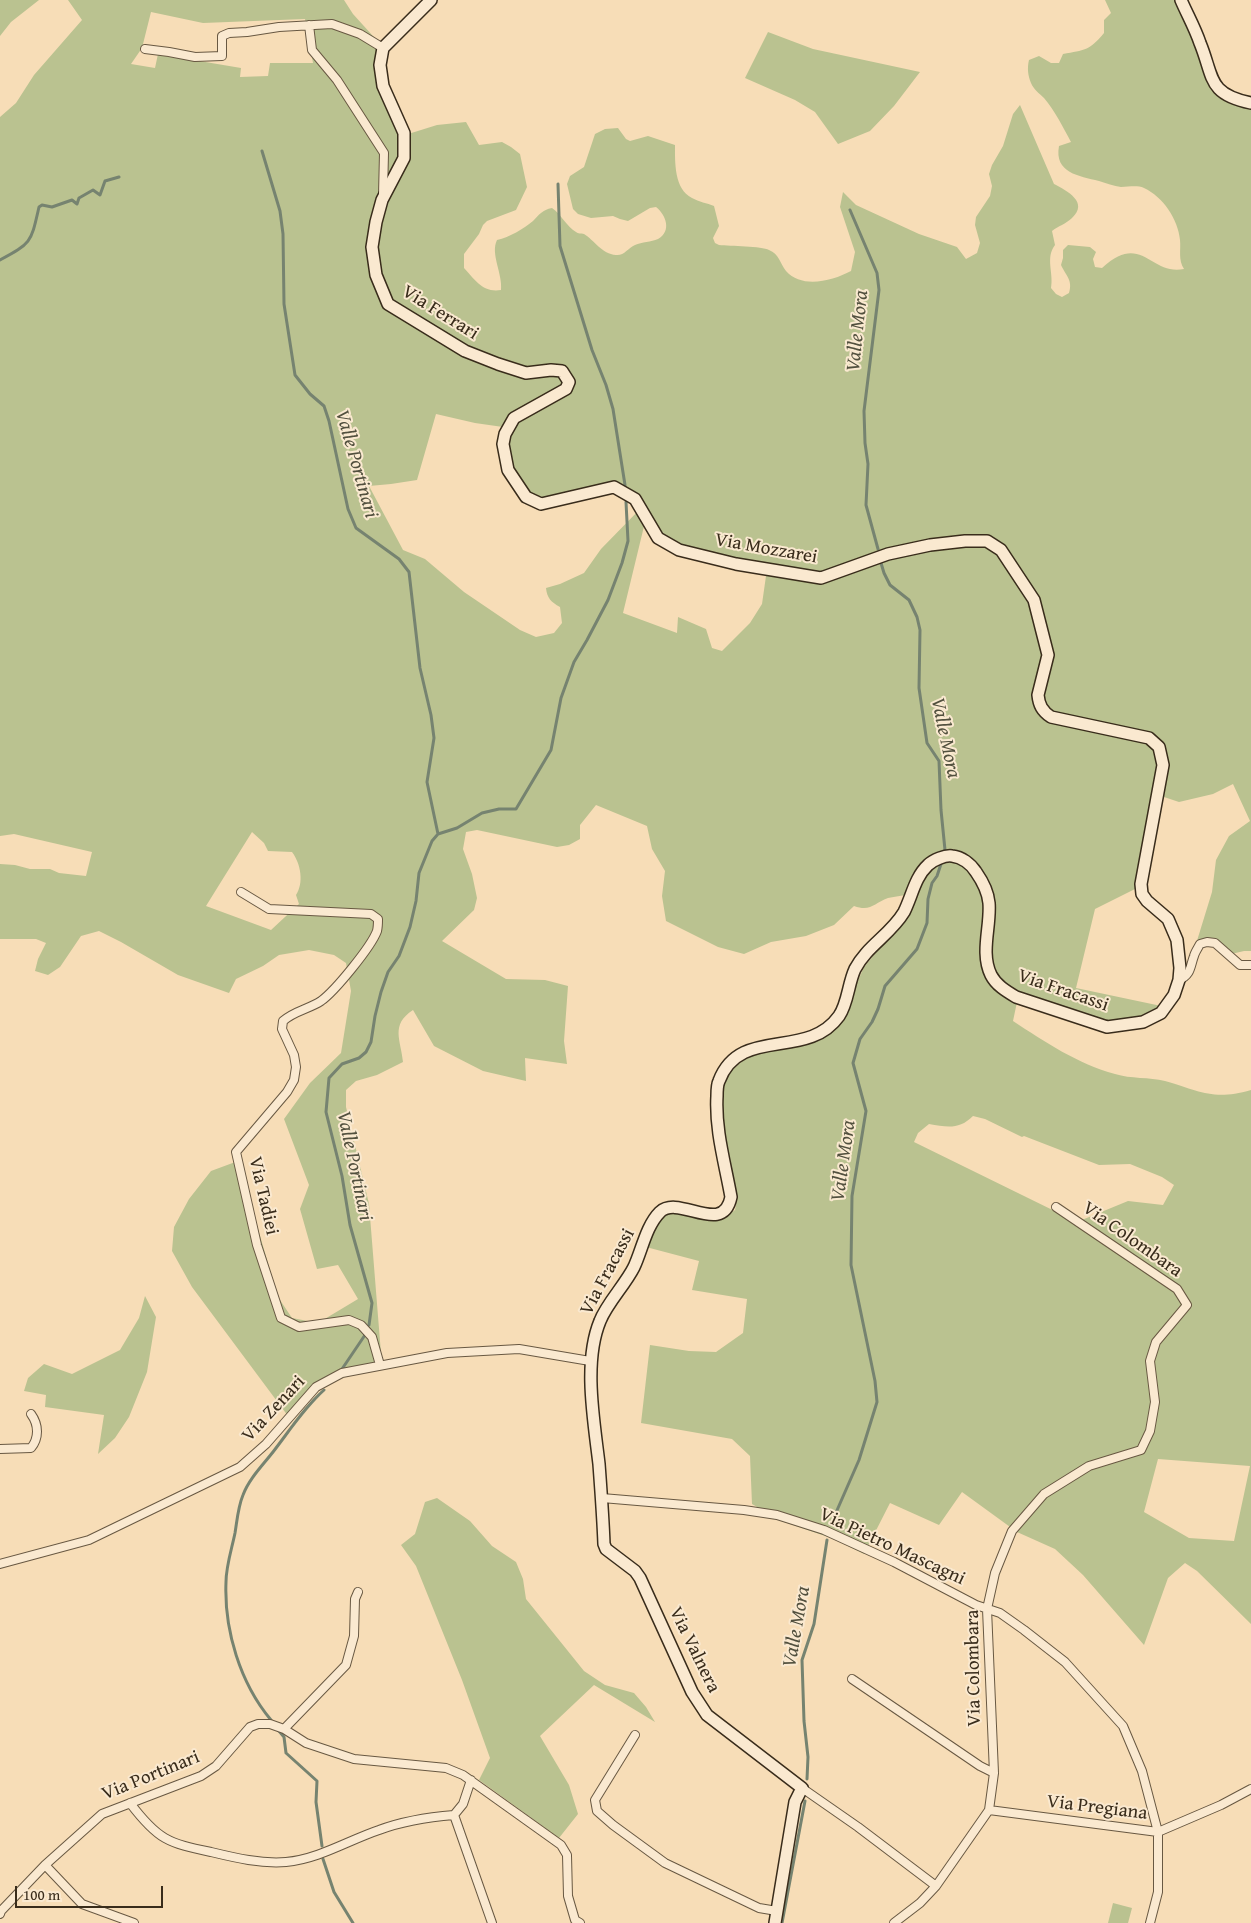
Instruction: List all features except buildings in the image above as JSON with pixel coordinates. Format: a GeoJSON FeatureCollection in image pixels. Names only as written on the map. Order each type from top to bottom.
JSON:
{"type":"FeatureCollection","features":[{"type":"Feature","properties":{"kind":"street"},"geometry":{"type":"LineString","coordinates":[[145,49],[195,57],[222,56],[222,36],[229,32],[332,24],[360,34],[383,48],[431,0]]}},
{"type":"Feature","properties":{"kind":"street"},"geometry":{"type":"LineString","coordinates":[[1181,0],[1201,44],[1212,79],[1218,89],[1226,95],[1251,103]]}},
{"type":"Feature","properties":{"kind":"street"},"geometry":{"type":"LineString","coordinates":[[309,25],[312,50],[337,80],[384,153],[382,200]]}},
{"type":"Feature","properties":{"kind":"street","name":"Via Ferrari"},"geometry":{"type":"LineString","coordinates":[[383,48],[380,65],[383,86],[404,133],[404,158],[382,200],[372,247],[376,275],[388,304],[465,351],[526,373],[551,370],[562,371],[569,382],[566,389],[514,418],[504,434],[504,454],[508,470],[517,486]]}},
{"type":"Feature","properties":{"kind":"street","name":"Via Mozzarei"},"geometry":{"type":"LineString","coordinates":[[517,486],[526,497],[541,504],[614,487],[635,499],[658,538],[679,550],[736,564],[820,578],[888,554],[930,545],[987,541],[1001,550],[1034,600],[1048,655],[1038,695],[1044,712],[1051,717],[1142,736]]}},
{"type":"Feature","properties":{"kind":"street","name":"Via Fracassi"},"geometry":{"type":"LineString","coordinates":[[590,1361],[600,1320],[630,1275],[654,1220],[661,1211],[675,1207],[716,1215],[730,1205],[731,1197],[716,1111],[718,1082],[726,1068],[742,1052],[754,1048],[776,1046],[812,1036],[839,1016],[855,968],[903,912],[919,876],[929,864],[939,858],[950,856],[958,858],[972,867],[984,883],[989,903],[987,966],[995,982],[1016,997],[1108,1027],[1143,1022],[1161,1013],[1174,995],[1180,968],[1177,940],[1168,919],[1147,901],[1142,894],[1141,884],[1163,765],[1159,747],[1148,738],[1142,736]]}},
{"type":"Feature","properties":{"kind":"street","name":"Via Tadiei"},"geometry":{"type":"LineString","coordinates":[[241,892],[270,909],[372,914],[378,919],[378,929],[365,952],[333,990],[315,1005],[289,1016],[283,1021],[282,1029],[294,1055],[296,1067],[294,1080],[287,1092],[236,1152],[257,1245],[281,1318],[299,1327],[349,1320],[361,1325],[372,1336],[380,1365]]}},
{"type":"Feature","properties":{"kind":"street"},"geometry":{"type":"LineString","coordinates":[[1178,980],[1186,978],[1200,944],[1207,942],[1215,943],[1240,965],[1251,965]]}},
{"type":"Feature","properties":{"kind":"street","name":"Via Colombara"},"geometry":{"type":"LineString","coordinates":[[894,1923],[920,1903],[936,1886],[989,1810],[994,1773],[987,1609],[995,1573],[1012,1531],[1044,1494],[1089,1466],[1141,1450],[1150,1431],[1155,1402],[1150,1361],[1156,1342],[1187,1305],[1177,1289],[1056,1207]]}},
{"type":"Feature","properties":{"kind":"street","name":"Via Zenari"},"geometry":{"type":"LineString","coordinates":[[0,1564],[89,1540],[240,1467],[266,1444],[316,1387],[342,1373],[447,1353],[519,1350],[590,1361]]}},
{"type":"Feature","properties":{"kind":"street","name":"Via Valnera"},"geometry":{"type":"LineString","coordinates":[[590,1361],[602,1498],[604,1544],[606,1549],[640,1578],[692,1692],[707,1715],[802,1788]]}},
{"type":"Feature","properties":{"kind":"street"},"geometry":{"type":"LineString","coordinates":[[0,1449],[31,1448],[37,1437],[36,1423],[31,1414]]}},
{"type":"Feature","properties":{"kind":"street","name":"Via Pietro Mascagni"},"geometry":{"type":"LineString","coordinates":[[602,1498],[744,1510],[777,1515],[824,1530],[894,1562],[976,1605],[1000,1613],[1024,1630],[1065,1662],[1123,1726],[1142,1771],[1158,1832],[1158,1892],[1150,1923]]}},
{"type":"Feature","properties":{"kind":"street"},"geometry":{"type":"LineString","coordinates":[[284,1729],[346,1665],[354,1636],[355,1599],[358,1592]]}},
{"type":"Feature","properties":{"kind":"street"},"geometry":{"type":"LineString","coordinates":[[852,1679],[980,1766],[994,1773]]}},
{"type":"Feature","properties":{"kind":"street","name":"Via Portinari"},"geometry":{"type":"LineString","coordinates":[[0,1912],[45,1865],[102,1814],[200,1776],[216,1766],[250,1727],[258,1724],[270,1724],[284,1729],[306,1743],[354,1759],[446,1768],[471,1780],[561,1845],[567,1855],[568,1896],[575,1920],[580,1923]]}},
{"type":"Feature","properties":{"kind":"street"},"geometry":{"type":"LineString","coordinates":[[634,1735],[595,1800],[597,1811],[665,1864],[776,1917],[795,1802],[802,1788],[858,1827],[936,1886]]}},
{"type":"Feature","properties":{"kind":"street"},"geometry":{"type":"LineString","coordinates":[[130,1803],[151,1829],[178,1845],[260,1862],[287,1862],[316,1856],[361,1836],[398,1824],[454,1815],[463,1804],[471,1780]]}},
{"type":"Feature","properties":{"kind":"street","name":"Via Pregiana"},"geometry":{"type":"LineString","coordinates":[[989,1810],[1158,1832],[1221,1805],[1251,1789]]}},
{"type":"Feature","properties":{"kind":"street"},"geometry":{"type":"LineString","coordinates":[[454,1815],[492,1923]]}},
{"type":"Feature","properties":{"kind":"street"},"geometry":{"type":"LineString","coordinates":[[45,1865],[82,1904],[134,1923]]}},
{"type":"Feature","properties":{"kind":"green space"},"geometry":{"type":"Polygon","coordinates":[[[0,0],[39,0],[11,22],[0,36],[0,0]]]}},
{"type":"Feature","properties":{"kind":"green space"},"geometry":{"type":"Polygon","coordinates":[[[68,0],[344,0],[353,14],[382,46],[385,92],[405,135],[437,125],[466,122],[479,145],[502,142],[520,154],[527,187],[516,210],[487,221],[464,254],[464,268],[480,285],[489,290],[501,290],[495,251],[497,240],[521,230],[541,213],[552,208],[573,230],[584,234],[611,254],[621,254],[635,245],[658,239],[662,236],[665,232],[666,223],[660,210],[656,207],[650,208],[628,221],[613,216],[591,218],[578,214],[573,209],[567,184],[570,176],[584,167],[595,134],[605,129],[618,128],[626,139],[630,141],[648,136],[675,145],[677,174],[682,188],[686,194],[697,201],[714,206],[719,226],[713,238],[715,243],[769,250],[777,256],[786,271],[800,280],[817,282],[835,278],[851,271],[855,252],[840,207],[843,192],[856,205],[919,234],[957,247],[966,259],[977,253],[980,243],[975,225],[976,217],[990,196],[992,186],[989,174],[1003,146],[1013,114],[1020,105],[1054,184],[1065,190],[1077,202],[1077,212],[1072,218],[1052,231],[1055,245],[1050,260],[1051,288],[1062,297],[1069,293],[1070,289],[1068,278],[1061,265],[1063,250],[1068,245],[1090,247],[1096,252],[1093,259],[1095,267],[1102,268],[1116,258],[1127,254],[1137,254],[1162,267],[1184,269],[1180,259],[1179,232],[1173,217],[1163,203],[1144,188],[1136,186],[1121,187],[1076,175],[1064,168],[1058,155],[1059,146],[1071,142],[1052,108],[1032,85],[1028,72],[1029,60],[1039,56],[1051,63],[1059,63],[1063,54],[1082,50],[1094,43],[1104,33],[1104,20],[1111,13],[1105,0],[1184,0],[1213,82],[1251,101],[1251,951],[1227,955],[1208,939],[1196,944],[1212,892],[1216,860],[1229,836],[1250,821],[1233,784],[1213,794],[1179,802],[1161,796],[1139,887],[1095,909],[1076,988],[1166,1007],[1121,1028],[1017,1002],[1013,1021],[1075,1058],[1101,1070],[1127,1077],[1165,1081],[1216,1095],[1251,1090],[1251,1624],[1197,1571],[1185,1563],[1168,1578],[1144,1645],[1083,1575],[1055,1549],[1017,1532],[962,1492],[939,1525],[890,1503],[864,1554],[834,1539],[781,1521],[752,1504],[750,1456],[732,1439],[641,1423],[650,1345],[689,1351],[716,1352],[743,1333],[747,1299],[692,1290],[699,1261],[646,1247],[663,1215],[682,1214],[716,1219],[735,1210],[737,1199],[722,1128],[723,1086],[732,1070],[752,1053],[785,1048],[819,1039],[841,1019],[864,967],[883,944],[917,893],[888,898],[865,908],[854,906],[834,925],[806,936],[771,942],[744,954],[718,947],[666,921],[662,896],[665,871],[652,849],[647,826],[596,805],[580,825],[580,839],[569,845],[557,847],[477,830],[466,832],[463,849],[472,874],[477,898],[474,910],[442,941],[506,979],[545,980],[568,986],[564,1041],[567,1064],[525,1058],[526,1081],[483,1071],[434,1046],[413,1010],[401,1021],[399,1027],[403,1062],[377,1075],[356,1081],[346,1090],[346,1107],[369,1204],[382,1366],[344,1374],[317,1389],[288,1416],[192,1287],[172,1251],[174,1227],[189,1199],[211,1171],[238,1161],[278,1297],[292,1318],[313,1322],[323,1320],[358,1299],[338,1265],[317,1269],[300,1209],[309,1185],[284,1119],[310,1083],[341,1053],[351,991],[346,963],[334,955],[309,950],[279,955],[263,966],[236,979],[229,993],[178,975],[99,931],[81,936],[60,967],[48,975],[35,971],[38,959],[46,943],[36,939],[0,939],[0,864],[30,869],[50,869],[59,873],[86,876],[92,852],[14,834],[0,836],[0,117],[16,103],[34,75],[82,20],[68,0]],[[151,12],[142,48],[131,64],[155,68],[158,54],[241,68],[240,77],[268,76],[270,63],[313,63],[305,19],[203,23],[151,12]],[[436,414],[417,480],[369,486],[403,550],[425,559],[464,592],[520,630],[536,637],[554,633],[562,623],[560,607],[550,599],[546,588],[584,573],[601,549],[641,508],[613,488],[551,503],[528,497],[506,458],[510,428],[475,423],[436,414]],[[646,518],[623,613],[677,633],[678,617],[706,629],[712,648],[722,651],[750,623],[762,604],[767,569],[667,546],[646,518]],[[252,832],[206,906],[271,930],[299,904],[296,895],[301,879],[298,862],[292,852],[268,851],[264,843],[252,832]],[[973,1116],[963,1124],[947,1126],[929,1124],[918,1133],[914,1142],[1077,1222],[1128,1201],[1163,1205],[1174,1185],[1162,1177],[1130,1164],[1099,1165],[1024,1136],[1022,1137],[985,1119],[973,1116]],[[1158,1459],[1144,1512],[1189,1538],[1234,1541],[1250,1466],[1158,1459]]]}},
{"type":"Feature","properties":{"kind":"green space"},"geometry":{"type":"Polygon","coordinates":[[[768,32],[813,49],[920,72],[894,106],[870,131],[838,144],[815,112],[795,100],[745,78],[768,32]]]}},
{"type":"Feature","properties":{"kind":"green space"},"geometry":{"type":"Polygon","coordinates":[[[145,1296],[156,1317],[147,1372],[129,1417],[115,1438],[98,1454],[104,1415],[45,1407],[46,1395],[24,1391],[28,1378],[44,1364],[72,1374],[120,1350],[139,1318],[145,1296]]]}},
{"type":"Feature","properties":{"kind":"green space"},"geometry":{"type":"Polygon","coordinates":[[[437,1498],[470,1521],[492,1546],[516,1562],[523,1579],[526,1599],[584,1671],[605,1685],[634,1693],[646,1707],[655,1722],[594,1685],[540,1736],[569,1785],[578,1814],[559,1838],[479,1780],[490,1758],[462,1680],[416,1566],[401,1545],[415,1534],[425,1502],[437,1498]]]}},
{"type":"Feature","properties":{"kind":"green space"},"geometry":{"type":"Polygon","coordinates":[[[1113,1903],[1132,1908],[1128,1923],[1108,1923],[1113,1903]]]}},
{"type":"Feature","properties":{"kind":"waterway","name":"Valle Portinari"},"geometry":{"type":"LineString","coordinates":[[262,151],[280,211],[283,234],[284,304],[295,375],[310,394],[324,406],[348,509],[356,528],[399,559],[409,572],[420,668],[431,715],[434,738],[427,782],[438,834]]}},
{"type":"Feature","properties":{"kind":"waterway"},"geometry":{"type":"LineString","coordinates":[[0,260],[24,245],[32,235],[39,207],[42,205],[52,207],[72,200],[77,204],[79,198],[93,190],[100,195],[105,181],[119,177]]}},
{"type":"Feature","properties":{"kind":"waterway","name":"Valle Portinari"},"geometry":{"type":"LineString","coordinates":[[558,184],[560,246],[592,350],[613,409],[625,485]]}},
{"type":"Feature","properties":{"kind":"waterway","name":"Valle Mora"},"geometry":{"type":"LineString","coordinates":[[850,210],[877,273],[879,290],[864,411],[868,464],[866,505],[878,549]]}},
{"type":"Feature","properties":{"kind":"waterway","name":"Valle Portinari"},"geometry":{"type":"LineString","coordinates":[[369,1325],[372,1303],[350,1225],[342,1176],[326,1112],[329,1078],[342,1064],[359,1058],[366,1052],[371,1042],[381,992],[388,972],[399,956],[410,927],[416,901],[419,873],[432,841],[438,834],[457,828],[482,813],[499,809],[516,809],[551,750],[561,698],[574,662],[608,600],[622,563],[628,541],[626,502]]}},
{"type":"Feature","properties":{"kind":"waterway","name":"Valle Mora"},"geometry":{"type":"LineString","coordinates":[[881,563],[890,585],[909,600],[917,617],[920,630],[919,688],[927,743],[939,761],[944,855]]}},
{"type":"Feature","properties":{"kind":"waterway","name":"Valle Mora"},"geometry":{"type":"LineString","coordinates":[[831,1524],[859,1460],[877,1402],[875,1381],[851,1265],[852,1196],[866,1111],[853,1063],[860,1039],[872,1022],[885,986],[917,949],[927,923],[928,899],[932,883],[937,876],[942,861]]}},
{"type":"Feature","properties":{"kind":"waterway","name":"Valle Portinari"},"geometry":{"type":"LineString","coordinates":[[342,1369],[365,1335]]}},
{"type":"Feature","properties":{"kind":"waterway","name":"Valle Portinari"},"geometry":{"type":"LineString","coordinates":[[271,1720],[251,1690],[236,1655],[228,1619],[226,1600],[227,1570],[241,1500],[246,1489],[297,1420],[324,1390]]}},
{"type":"Feature","properties":{"kind":"waterway","name":"Valle Mora"},"geometry":{"type":"LineString","coordinates":[[807,1779],[808,1757],[804,1721],[802,1660],[814,1624],[827,1540]]}},
{"type":"Feature","properties":{"kind":"waterway","name":"Valle Portinari"},"geometry":{"type":"LineString","coordinates":[[279,1731],[284,1737],[286,1753],[317,1781],[316,1802],[322,1846]]}},
{"type":"Feature","properties":{"kind":"waterway","name":"Valle Mora"},"geometry":{"type":"LineString","coordinates":[[782,1923],[805,1801]]}},
{"type":"Feature","properties":{"kind":"waterway","name":"Valle Portinari"},"geometry":{"type":"LineString","coordinates":[[323,1859],[334,1892],[353,1923]]}}]}
